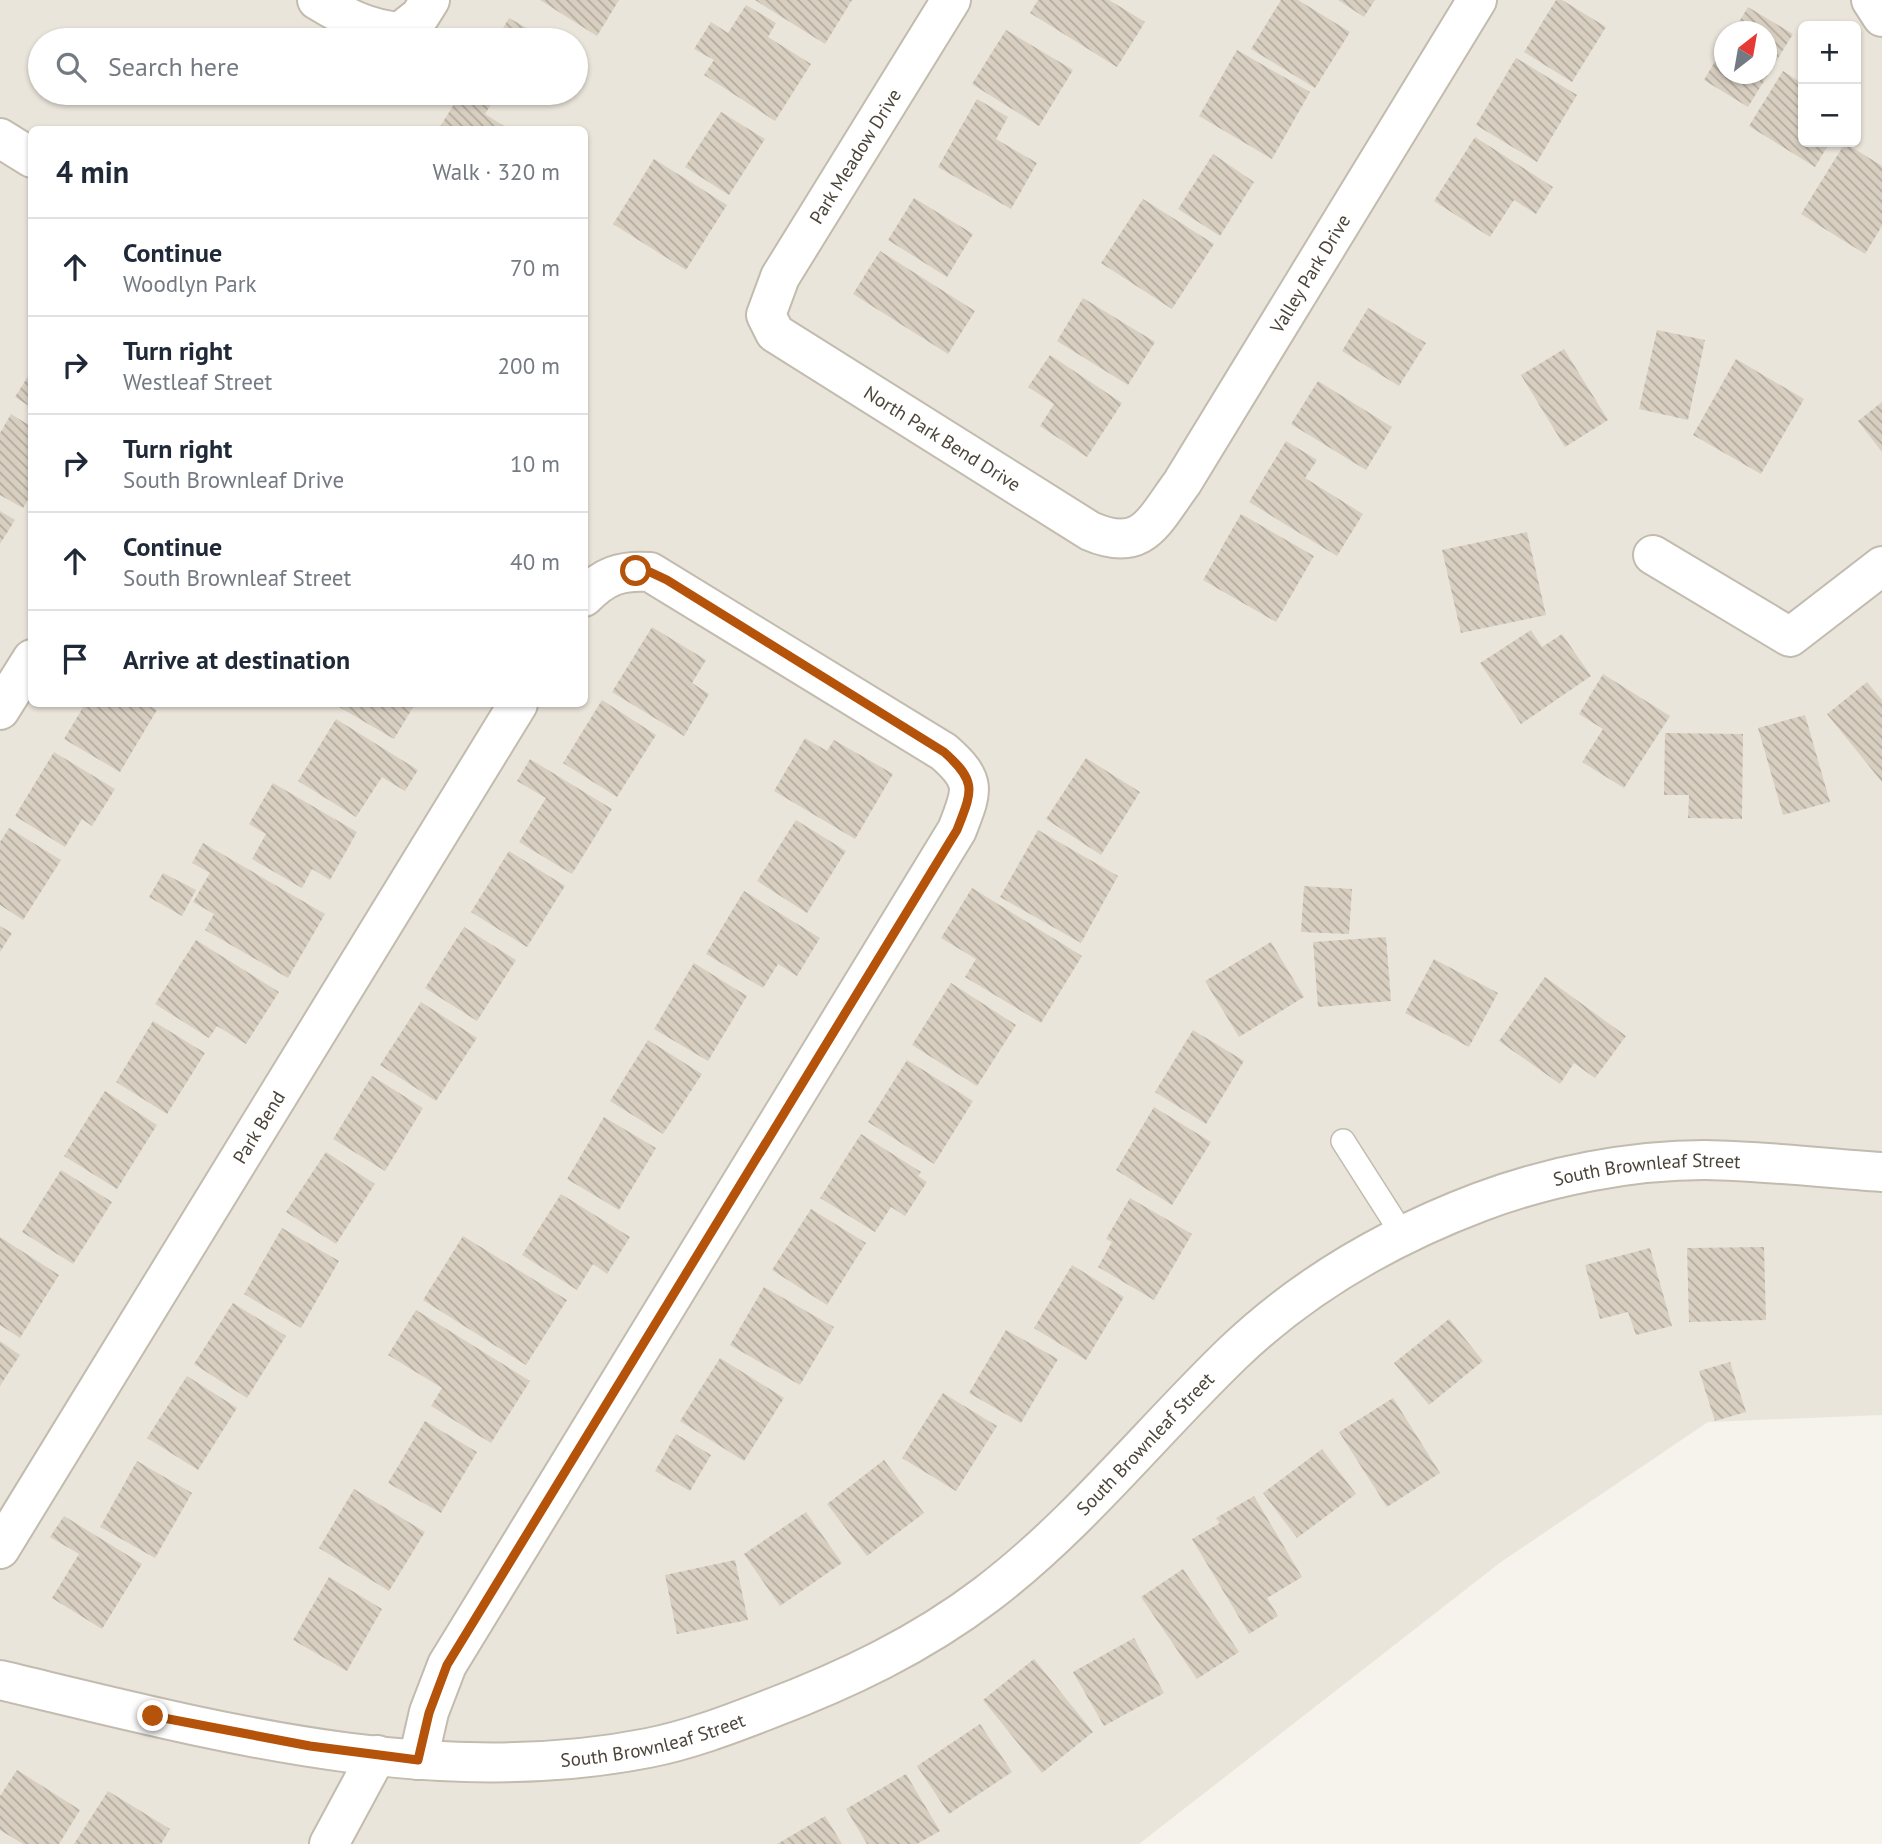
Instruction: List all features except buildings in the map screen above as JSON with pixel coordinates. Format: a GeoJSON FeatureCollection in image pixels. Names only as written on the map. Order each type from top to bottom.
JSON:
{"type":"FeatureCollection","features":[{"type":"Feature","properties":{"kind":"street"},"geometry":{"type":"LineString","coordinates":[[317,0],[351,21],[370,28]]}},
{"type":"Feature","properties":{"kind":"street"},"geometry":{"type":"LineString","coordinates":[[405,28],[420,16],[430,0]]}},
{"type":"Feature","properties":{"kind":"street","name":"Park Meadow Drive"},"geometry":{"type":"LineString","coordinates":[[766,315],[779,277],[951,0]]}},
{"type":"Feature","properties":{"kind":"street","name":"Valley Park Drive"},"geometry":{"type":"LineString","coordinates":[[1134,539],[1154,520],[1182,483],[1477,0]]}},
{"type":"Feature","properties":{"kind":"street"},"geometry":{"type":"LineString","coordinates":[[1871,0],[1882,17]]}},
{"type":"Feature","properties":{"kind":"street"},"geometry":{"type":"LineString","coordinates":[[0,138],[28,156]]}},
{"type":"Feature","properties":{"kind":"street","name":"North Park Bend Drive"},"geometry":{"type":"LineString","coordinates":[[766,315],[775,333],[1090,531],[1111,540],[1134,539]]}},
{"type":"Feature","properties":{"kind":"street"},"geometry":{"type":"LineString","coordinates":[[1653,555],[1790,637],[1882,566]]}},
{"type":"Feature","properties":{"kind":"street"},"geometry":{"type":"LineString","coordinates":[[418,1760],[429,1713],[447,1665],[957,830],[971,792],[969,780],[944,752],[667,580],[650,572],[616,573],[600,581],[588,593]]}},
{"type":"Feature","properties":{"kind":"street"},"geometry":{"type":"LineString","coordinates":[[0,710],[28,665]]}},
{"type":"Feature","properties":{"kind":"street","name":"Park Bend"},"geometry":{"type":"LineString","coordinates":[[0,1549],[516,707]]}},
{"type":"Feature","properties":{"kind":"street","name":"South Brownleaf Street"},"geometry":{"type":"LineString","coordinates":[[377,1755],[418,1760],[552,1761],[649,1748],[715,1729],[835,1684],[910,1646],[986,1594],[1025,1563],[1102,1491],[1234,1352],[1290,1305],[1351,1263],[1403,1236],[1485,1200],[1556,1179],[1629,1166],[1703,1160],[1882,1172]]}},
{"type":"Feature","properties":{"kind":"street"},"geometry":{"type":"LineString","coordinates":[[0,1680],[153,1716],[310,1746],[377,1755],[329,1844]]}},
{"type":"Feature","properties":{"kind":"lane"},"geometry":{"type":"LineString","coordinates":[[1343,1141],[1403,1236]]}},
{"type":"Feature","properties":{"kind":"shaded area"},"geometry":{"type":"Polygon","coordinates":[[[0,0],[1882,0],[1882,1415],[1708,1422],[1501,1562],[1139,1844],[0,1844],[0,0]]]}},
{"type":"Feature","properties":{"kind":"route"},"geometry":{"type":"LineString","coordinates":[[153,1716],[310,1746],[418,1760],[429,1713],[447,1665],[957,830],[971,792],[969,780],[944,752],[667,580],[650,572],[636,571]]}}]}
